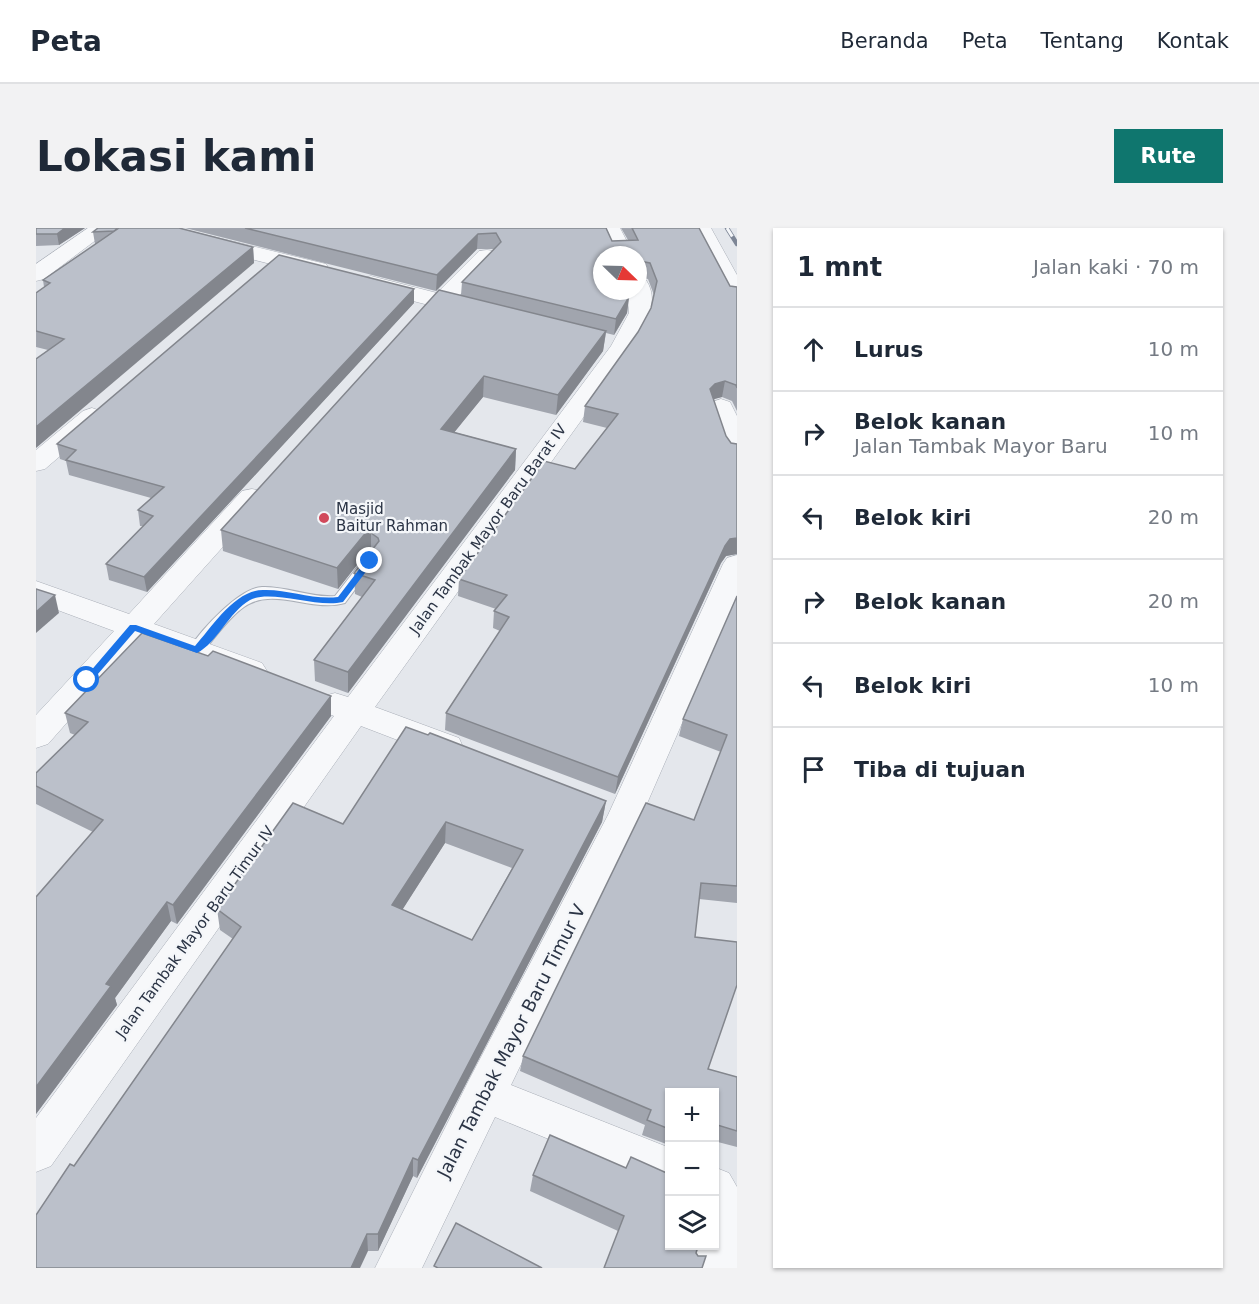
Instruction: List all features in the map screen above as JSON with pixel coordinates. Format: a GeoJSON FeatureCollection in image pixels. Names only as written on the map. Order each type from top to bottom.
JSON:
{"type":"FeatureCollection","features":[{"type":"Feature","properties":{"kind":"street"},"geometry":{"type":"LineString","coordinates":[[36,274],[75,238],[102,228]]}},
{"type":"Feature","properties":{"kind":"street"},"geometry":{"type":"LineString","coordinates":[[151,228],[267,266],[349,277],[431,306],[498,316]]}},
{"type":"Feature","properties":{"kind":"street"},"geometry":{"type":"LineString","coordinates":[[610,228],[619,246]]}},
{"type":"Feature","properties":{"kind":"street"},"geometry":{"type":"LineString","coordinates":[[701,228],[737,296]]}},
{"type":"Feature","properties":{"kind":"street"},"geometry":{"type":"LineString","coordinates":[[431,306],[488,256]]}},
{"type":"Feature","properties":{"kind":"street","name":"Jalan Tambak Mayor Baru Barat IV"},"geometry":{"type":"LineString","coordinates":[[354,712],[611,344],[640,313],[640,300]]}},
{"type":"Feature","properties":{"kind":"street"},"geometry":{"type":"LineString","coordinates":[[36,463],[107,402]]}},
{"type":"Feature","properties":{"kind":"street"},"geometry":{"type":"LineString","coordinates":[[722,407],[737,452]]}},
{"type":"Feature","properties":{"kind":"street"},"geometry":{"type":"LineString","coordinates":[[36,736],[267,480]]}},
{"type":"Feature","properties":{"kind":"street","name":"Jalan Tambak Mayor Baru Timur V"},"geometry":{"type":"LineString","coordinates":[[398,1268],[484,1093],[614,811],[737,564]]}},
{"type":"Feature","properties":{"kind":"street"},"geometry":{"type":"LineString","coordinates":[[36,591],[281,683]]}},
{"type":"Feature","properties":{"kind":"street"},"geometry":{"type":"LineString","coordinates":[[312,695],[473,757]]}},
{"type":"Feature","properties":{"kind":"street","name":"Jalan Tambak Mayor Baru Timur IV"},"geometry":{"type":"LineString","coordinates":[[36,1152],[354,712]]}},
{"type":"Feature","properties":{"kind":"street"},"geometry":{"type":"LineString","coordinates":[[484,1093],[665,1167]]}},
{"type":"Feature","properties":{"kind":"street"},"geometry":{"type":"LineString","coordinates":[[715,1268],[725,1227],[725,1203],[719,1195]]}},
{"type":"Feature","properties":{"kind":"lane"},"geometry":{"type":"LineString","coordinates":[[197,650],[238,604],[248,597],[262,592],[322,602],[340,600],[370,561]]}},
{"type":"Feature","properties":{"kind":"building"},"geometry":{"type":"Polygon","coordinates":[[[36,228],[65,228],[57,234],[36,234],[36,228]]]}},
{"type":"Feature","properties":{"kind":"building"},"geometry":{"type":"Polygon","coordinates":[[[98,228],[118,228],[114,231],[93,232],[98,228]]]}},
{"type":"Feature","properties":{"kind":"building"},"geometry":{"type":"Polygon","coordinates":[[[119,228],[179,228],[253,247],[36,427],[36,359],[64,339],[36,331],[36,293],[50,283],[43,280],[119,228]]]}},
{"type":"Feature","properties":{"kind":"building"},"geometry":{"type":"Polygon","coordinates":[[[245,228],[606,228],[612,241],[638,240],[632,228],[699,228],[730,286],[737,287],[737,388],[736,385],[725,381],[715,384],[710,389],[726,436],[731,443],[737,444],[737,538],[730,539],[725,546],[618,777],[446,713],[509,617],[494,611],[507,595],[459,579],[544,461],[575,469],[618,414],[585,406],[638,332],[651,308],[657,281],[650,263],[647,262],[647,246],[593,246],[593,300],[627,300],[616,319],[462,282],[501,242],[496,233],[478,234],[437,275],[245,228]]]}},
{"type":"Feature","properties":{"kind":"building"},"geometry":{"type":"Polygon","coordinates":[[[279,255],[414,289],[144,577],[106,564],[153,516],[138,510],[164,487],[66,460],[76,450],[57,444],[279,255]]]}},
{"type":"Feature","properties":{"kind":"building"},"geometry":{"type":"Polygon","coordinates":[[[439,290],[606,331],[558,395],[484,376],[441,429],[516,449],[348,672],[314,660],[375,580],[354,573],[379,541],[378,538],[371,533],[364,535],[337,568],[221,530],[439,290]]]}},
{"type":"Feature","properties":{"kind":"building"},"geometry":{"type":"Polygon","coordinates":[[[36,589],[55,595],[36,612],[36,589]]]}},
{"type":"Feature","properties":{"kind":"building"},"geometry":{"type":"Polygon","coordinates":[[[737,596],[737,886],[701,883],[695,937],[737,942],[737,985],[708,1069],[737,1077],[737,1131],[719,1126],[719,1088],[665,1088],[665,1127],[647,1120],[651,1110],[523,1056],[646,803],[694,820],[727,735],[683,719],[737,596]]]}},
{"type":"Feature","properties":{"kind":"building"},"geometry":{"type":"Polygon","coordinates":[[[142,633],[208,656],[213,651],[331,696],[173,905],[167,902],[106,984],[111,986],[36,1087],[36,897],[103,820],[36,786],[36,773],[88,722],[65,713],[142,633]]]}},
{"type":"Feature","properties":{"kind":"building"},"geometry":{"type":"Polygon","coordinates":[[[406,727],[428,735],[430,733],[606,801],[418,1160],[413,1158],[378,1234],[367,1234],[351,1268],[36,1268],[36,1215],[70,1164],[74,1166],[241,927],[217,909],[293,803],[343,824],[406,727]],[[446,822],[392,905],[472,940],[523,850],[446,822]]]}},
{"type":"Feature","properties":{"kind":"building"},"geometry":{"type":"Polygon","coordinates":[[[550,1135],[626,1168],[631,1157],[665,1172],[665,1250],[697,1250],[698,1256],[706,1256],[702,1268],[604,1268],[624,1216],[533,1175],[550,1135]]]}},
{"type":"Feature","properties":{"kind":"building"},"geometry":{"type":"Polygon","coordinates":[[[456,1223],[542,1268],[438,1268],[434,1266],[456,1223]]]}},
{"type":"Feature","properties":{"kind":"railway"},"geometry":{"type":"LineString","coordinates":[[727,228],[737,244]]}},
{"type":"Feature","properties":{"kind":"place","name":"Masjid Baitur Rahman"},"geometry":{"type":"Point","coordinates":[324,518]}},
{"type":"Feature","properties":{"kind":"route"},"geometry":{"type":"LineString","coordinates":[[87,680],[133,627],[197,650],[238,604],[248,597],[262,592],[322,602],[340,600],[370,561]]}}]}
